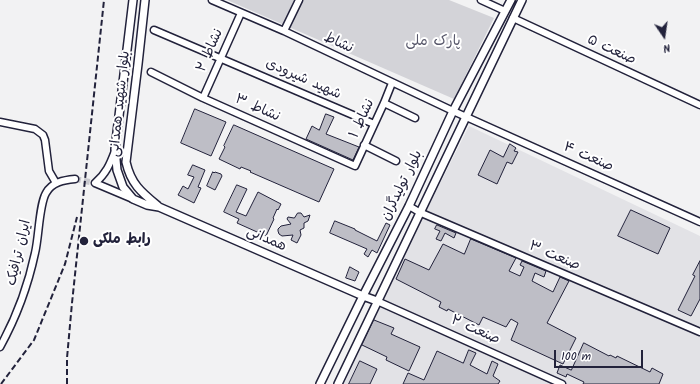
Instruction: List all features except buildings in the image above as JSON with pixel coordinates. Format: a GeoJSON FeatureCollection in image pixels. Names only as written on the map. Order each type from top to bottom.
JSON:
{"type":"FeatureCollection","features":[{"type":"Feature","properties":{"kind":"main road","name":"بلوار شهید همدانی"},"geometry":{"type":"LineString","coordinates":[[133,0],[116,150],[119,178],[123,187],[133,199]]}},
{"type":"Feature","properties":{"kind":"main road","name":"بلوار شهید همدانی"},"geometry":{"type":"LineString","coordinates":[[145,0],[126,162],[129,174],[135,185],[159,207]]}},
{"type":"Feature","properties":{"kind":"main road","name":"بلوار تولیدگران"},"geometry":{"type":"LineString","coordinates":[[320,384],[409,206],[453,111],[511,0]]}},
{"type":"Feature","properties":{"kind":"main road","name":"بلوار تولیدگران"},"geometry":{"type":"LineString","coordinates":[[338,384],[419,212],[522,0]]}},
{"type":"Feature","properties":{"kind":"main road"},"geometry":{"type":"LineString","coordinates":[[124,80],[136,82]]}},
{"type":"Feature","properties":{"kind":"main road"},"geometry":{"type":"LineString","coordinates":[[133,199],[159,207]]}},
{"type":"Feature","properties":{"kind":"main road","name":"همدانی"},"geometry":{"type":"LineString","coordinates":[[159,207],[377,301]]}},
{"type":"Feature","properties":{"kind":"street","name":"نشاط"},"geometry":{"type":"LineString","coordinates":[[212,0],[284,31],[453,111]]}},
{"type":"Feature","properties":{"kind":"street"},"geometry":{"type":"LineString","coordinates":[[284,31],[299,0]]}},
{"type":"Feature","properties":{"kind":"street"},"geometry":{"type":"LineString","coordinates":[[481,0],[505,11]]}},
{"type":"Feature","properties":{"kind":"street","name":"نشاط ۲"},"geometry":{"type":"LineString","coordinates":[[203,98],[241,13]]}},
{"type":"Feature","properties":{"kind":"street","name":"صنعت ۵"},"geometry":{"type":"LineString","coordinates":[[513,18],[700,105]]}},
{"type":"Feature","properties":{"kind":"street","name":"شهید شیرودی"},"geometry":{"type":"LineString","coordinates":[[154,30],[374,124]]}},
{"type":"Feature","properties":{"kind":"street","name":"نشاط ۳"},"geometry":{"type":"LineString","coordinates":[[151,72],[203,98],[355,166]]}},
{"type":"Feature","properties":{"kind":"street","name":"نشاط ۱"},"geometry":{"type":"LineString","coordinates":[[355,166],[392,82]]}},
{"type":"Feature","properties":{"kind":"street"},"geometry":{"type":"LineString","coordinates":[[384,103],[416,118]]}},
{"type":"Feature","properties":{"kind":"street","name":"صنعت ۴"},"geometry":{"type":"LineString","coordinates":[[453,111],[700,222]]}},
{"type":"Feature","properties":{"kind":"street"},"geometry":{"type":"LineString","coordinates":[[0,122],[35,129],[43,135],[45,140],[49,171],[56,183],[76,179]]}},
{"type":"Feature","properties":{"kind":"street"},"geometry":{"type":"LineString","coordinates":[[364,145],[396,161]]}},
{"type":"Feature","properties":{"kind":"street"},"geometry":{"type":"LineString","coordinates":[[116,150],[109,167],[103,176],[94,183],[133,199]]}},
{"type":"Feature","properties":{"kind":"street","name":"ایران ترافیک"},"geometry":{"type":"LineString","coordinates":[[0,347],[21,301],[35,253],[46,192],[56,183]]}},
{"type":"Feature","properties":{"kind":"street","name":"صنعت ۳"},"geometry":{"type":"LineString","coordinates":[[409,206],[419,212],[700,332]]}},
{"type":"Feature","properties":{"kind":"street","name":"صنعت ۲"},"geometry":{"type":"LineString","coordinates":[[377,301],[562,384]]}},
{"type":"Feature","properties":{"kind":"shaded area"},"geometry":{"type":"Polygon","coordinates":[[[469,126],[700,236],[700,384],[344,384],[414,233],[469,126]]]}},
{"type":"Feature","properties":{"kind":"green space","name":"پارک ملی"},"geometry":{"type":"Polygon","coordinates":[[[227,0],[449,0],[494,18],[454,99],[227,0]]]}},
{"type":"Feature","properties":{"kind":"tunnel"},"geometry":{"type":"LineString","coordinates":[[75,179],[95,183]]}},
{"type":"Feature","properties":{"kind":"railway"},"geometry":{"type":"LineString","coordinates":[[67,384],[67,358],[72,303],[104,0]]}},
{"type":"Feature","properties":{"kind":"railway"},"geometry":{"type":"LineString","coordinates":[[1,384],[34,340],[65,264],[77,217]]}},
{"type":"Feature","properties":{"kind":"place","name":"رابط ملکی"},"geometry":{"type":"Point","coordinates":[84,241]}}]}
